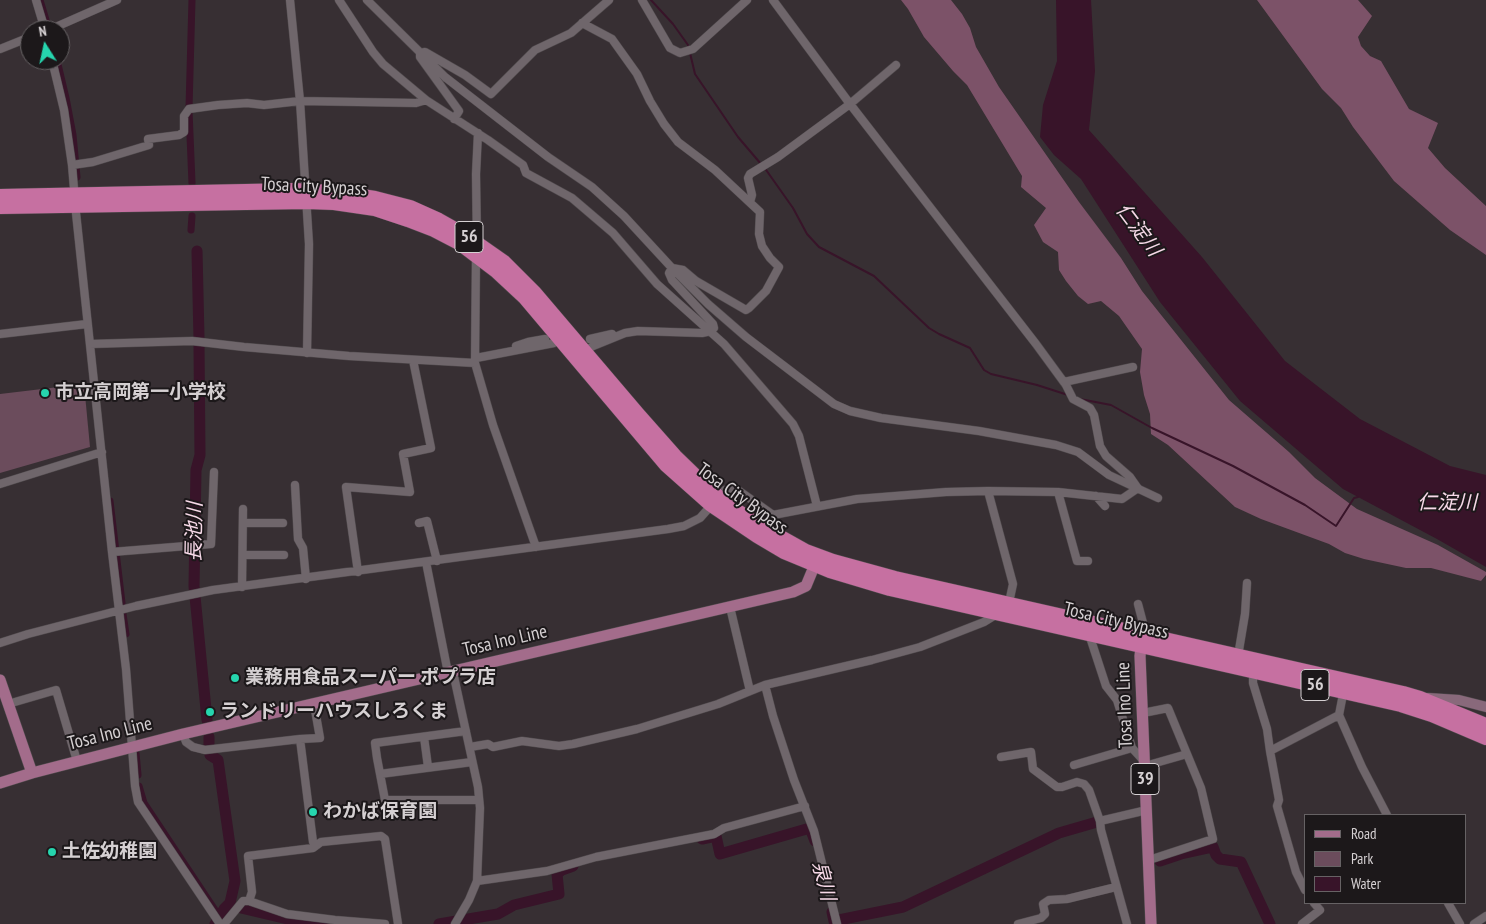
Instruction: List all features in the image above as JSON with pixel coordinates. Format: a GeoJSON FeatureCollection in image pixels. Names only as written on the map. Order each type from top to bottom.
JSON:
{"type":"FeatureCollection","features":[{"type":"Feature","properties":{"kind":"highway","name":"Tosa City Bypass"},"geometry":{"type":"LineString","coordinates":[[0,196],[75,200],[306,196],[334,203],[376,209],[434,230],[504,262],[587,345],[675,456],[714,500]]}},
{"type":"Feature","properties":{"kind":"highway","name":"Tosa City Bypass"},"geometry":{"type":"LineString","coordinates":[[0,207],[75,200]]}},
{"type":"Feature","properties":{"kind":"highway","name":"Tosa City Bypass"},"geometry":{"type":"LineString","coordinates":[[477,249],[560,339],[666,465],[770,544],[890,589],[1004,608],[1345,686],[1420,698],[1468,710],[1486,726]]}},
{"type":"Feature","properties":{"kind":"highway","name":"Tosa City Bypass"},"geometry":{"type":"LineString","coordinates":[[1004,608],[1089,634],[1142,640],[1238,656],[1254,665]]}},
{"type":"Feature","properties":{"kind":"highway","name":"Tosa City Bypass"},"geometry":{"type":"LineString","coordinates":[[1345,686],[1432,715],[1486,738]]}},
{"type":"Feature","properties":{"kind":"main road","name":"Tosa Ino Line"},"geometry":{"type":"LineString","coordinates":[[0,783],[131,746],[730,608],[802,589],[809,582],[817,561]]}},
{"type":"Feature","properties":{"kind":"main road","name":"Tosa Ino Line"},"geometry":{"type":"LineString","coordinates":[[1142,640],[1151,924]]}},
{"type":"Feature","properties":{"kind":"main road"},"geometry":{"type":"LineString","coordinates":[[0,680],[32,773]]}},
{"type":"Feature","properties":{"kind":"main road"},"geometry":{"type":"LineString","coordinates":[[1468,710],[1486,707]]}},
{"type":"Feature","properties":{"kind":"street"},"geometry":{"type":"LineString","coordinates":[[36,0],[42,20]]}},
{"type":"Feature","properties":{"kind":"street"},"geometry":{"type":"LineString","coordinates":[[70,21],[117,0]]}},
{"type":"Feature","properties":{"kind":"street"},"geometry":{"type":"LineString","coordinates":[[290,0],[300,101],[309,244],[307,353]]}},
{"type":"Feature","properties":{"kind":"street"},"geometry":{"type":"LineString","coordinates":[[339,0],[383,64],[426,100],[478,133],[523,165],[526,172],[572,198],[598,219],[613,233],[657,284],[711,331],[793,424],[799,436],[817,506]]}},
{"type":"Feature","properties":{"kind":"street"},"geometry":{"type":"LineString","coordinates":[[366,0],[459,88],[548,157],[592,187],[624,216],[708,304],[746,337],[834,404],[850,411],[881,418],[979,431],[1056,445],[1078,452],[1109,475],[1158,498]]}},
{"type":"Feature","properties":{"kind":"street"},"geometry":{"type":"LineString","coordinates":[[420,52],[425,52],[465,75],[491,94],[535,50],[571,33],[609,0]]}},
{"type":"Feature","properties":{"kind":"street"},"geometry":{"type":"LineString","coordinates":[[642,0],[670,48],[680,54],[690,50],[747,0]]}},
{"type":"Feature","properties":{"kind":"street"},"geometry":{"type":"LineString","coordinates":[[773,0],[850,104],[1064,382],[1071,396],[1090,408],[1094,415],[1100,446],[1106,456],[1130,477],[1138,488]]}},
{"type":"Feature","properties":{"kind":"street"},"geometry":{"type":"LineString","coordinates":[[582,23],[612,39],[637,74],[650,101],[678,142],[716,170],[760,212],[759,234],[762,246],[779,267],[766,291],[746,310],[740,309],[696,281],[683,270],[672,268]]}},
{"type":"Feature","properties":{"kind":"street"},"geometry":{"type":"LineString","coordinates":[[0,49],[20,41]]}},
{"type":"Feature","properties":{"kind":"street"},"geometry":{"type":"LineString","coordinates":[[420,52],[420,57],[459,111],[454,119]]}},
{"type":"Feature","properties":{"kind":"street"},"geometry":{"type":"LineString","coordinates":[[750,202],[752,195],[748,178],[750,174],[778,157],[850,104],[896,65]]}},
{"type":"Feature","properties":{"kind":"street"},"geometry":{"type":"LineString","coordinates":[[54,70],[75,165],[75,200],[87,324],[114,552],[126,669],[131,746],[138,802],[213,914],[222,924],[243,900],[287,914],[385,924]]}},
{"type":"Feature","properties":{"kind":"street"},"geometry":{"type":"LineString","coordinates":[[75,165],[93,162],[149,144],[148,140],[179,135],[184,132],[184,116],[189,109],[218,105],[264,105],[300,101],[416,103],[426,100]]}},
{"type":"Feature","properties":{"kind":"street"},"geometry":{"type":"LineString","coordinates":[[478,133],[476,174],[476,360],[493,425],[536,547]]}},
{"type":"Feature","properties":{"kind":"street"},"geometry":{"type":"LineString","coordinates":[[672,268],[669,273],[672,280],[712,324],[714,328],[711,331]]}},
{"type":"Feature","properties":{"kind":"street"},"geometry":{"type":"LineString","coordinates":[[0,334],[87,324]]}},
{"type":"Feature","properties":{"kind":"street"},"geometry":{"type":"LineString","coordinates":[[587,345],[628,329],[702,333],[711,331]]}},
{"type":"Feature","properties":{"kind":"street"},"geometry":{"type":"LineString","coordinates":[[587,345],[593,346],[625,333],[638,331]]}},
{"type":"Feature","properties":{"kind":"street"},"geometry":{"type":"LineString","coordinates":[[90,344],[166,340],[192,341],[307,353],[413,360],[476,360],[554,343],[560,339]]}},
{"type":"Feature","properties":{"kind":"street"},"geometry":{"type":"LineString","coordinates":[[498,355],[528,342],[545,340]]}},
{"type":"Feature","properties":{"kind":"street"},"geometry":{"type":"LineString","coordinates":[[358,572],[346,487],[410,492],[403,454],[431,448],[413,360]]}},
{"type":"Feature","properties":{"kind":"street"},"geometry":{"type":"LineString","coordinates":[[1064,382],[1133,366]]}},
{"type":"Feature","properties":{"kind":"street"},"geometry":{"type":"LineString","coordinates":[[0,484],[102,452]]}},
{"type":"Feature","properties":{"kind":"street"},"geometry":{"type":"LineString","coordinates":[[114,552],[211,544],[214,472]]}},
{"type":"Feature","properties":{"kind":"street"},"geometry":{"type":"LineString","coordinates":[[295,485],[298,539],[304,548],[306,579]]}},
{"type":"Feature","properties":{"kind":"street"},"geometry":{"type":"LineString","coordinates":[[0,643],[119,610],[195,594],[684,526],[700,518],[714,500],[725,490],[735,488],[773,515],[856,499],[988,491],[1058,492],[1122,499],[1138,488]]}},
{"type":"Feature","properties":{"kind":"street"},"geometry":{"type":"LineString","coordinates":[[470,747],[488,744],[493,747],[522,741],[559,746],[637,729],[718,704],[765,684],[920,647],[984,622],[1004,608],[1013,584],[988,491]]}},
{"type":"Feature","properties":{"kind":"street"},"geometry":{"type":"LineString","coordinates":[[1058,492],[1077,562],[1088,561]]}},
{"type":"Feature","properties":{"kind":"street"},"geometry":{"type":"LineString","coordinates":[[1096,496],[1105,506]]}},
{"type":"Feature","properties":{"kind":"street"},"geometry":{"type":"LineString","coordinates":[[242,587],[243,509]]}},
{"type":"Feature","properties":{"kind":"street"},"geometry":{"type":"LineString","coordinates":[[419,523],[427,521],[437,561]]}},
{"type":"Feature","properties":{"kind":"street"},"geometry":{"type":"LineString","coordinates":[[243,523],[283,523]]}},
{"type":"Feature","properties":{"kind":"street"},"geometry":{"type":"LineString","coordinates":[[243,555],[284,555]]}},
{"type":"Feature","properties":{"kind":"street"},"geometry":{"type":"LineString","coordinates":[[426,562],[450,672],[470,747],[479,800],[477,880],[475,888],[456,922]]}},
{"type":"Feature","properties":{"kind":"street"},"geometry":{"type":"LineString","coordinates":[[1238,656],[1245,614],[1247,583]]}},
{"type":"Feature","properties":{"kind":"street"},"geometry":{"type":"LineString","coordinates":[[1138,604],[1143,623],[1142,640]]}},
{"type":"Feature","properties":{"kind":"street"},"geometry":{"type":"LineString","coordinates":[[730,608],[750,691]]}},
{"type":"Feature","properties":{"kind":"street"},"geometry":{"type":"LineString","coordinates":[[1089,634],[1106,686],[1117,700],[1132,748],[1145,764],[1187,754]]}},
{"type":"Feature","properties":{"kind":"street"},"geometry":{"type":"LineString","coordinates":[[1254,665],[1253,683],[1267,729],[1279,800],[1277,806],[1296,872],[1304,888]]}},
{"type":"Feature","properties":{"kind":"street"},"geometry":{"type":"LineString","coordinates":[[765,684],[782,746],[814,831],[837,924]]}},
{"type":"Feature","properties":{"kind":"street"},"geometry":{"type":"LineString","coordinates":[[1345,686],[1339,715],[1362,767],[1386,814]]}},
{"type":"Feature","properties":{"kind":"street"},"geometry":{"type":"LineString","coordinates":[[8,704],[56,690],[77,761]]}},
{"type":"Feature","properties":{"kind":"street"},"geometry":{"type":"LineString","coordinates":[[183,734],[186,742],[193,747],[205,750],[320,738],[314,704]]}},
{"type":"Feature","properties":{"kind":"street"},"geometry":{"type":"LineString","coordinates":[[1143,713],[1168,708],[1201,788],[1213,839],[1148,860]]}},
{"type":"Feature","properties":{"kind":"street"},"geometry":{"type":"LineString","coordinates":[[1270,751],[1339,715]]}},
{"type":"Feature","properties":{"kind":"street"},"geometry":{"type":"LineString","coordinates":[[466,731],[424,737],[374,739],[380,774],[385,800],[479,800]]}},
{"type":"Feature","properties":{"kind":"street"},"geometry":{"type":"LineString","coordinates":[[424,737],[428,768]]}},
{"type":"Feature","properties":{"kind":"street"},"geometry":{"type":"LineString","coordinates":[[300,739],[313,842],[317,845]]}},
{"type":"Feature","properties":{"kind":"street"},"geometry":{"type":"LineString","coordinates":[[1074,765],[1132,748]]}},
{"type":"Feature","properties":{"kind":"street"},"geometry":{"type":"LineString","coordinates":[[1001,756],[1031,752],[1033,769],[1057,787],[1077,782],[1084,784],[1089,790],[1100,821],[1127,924]]}},
{"type":"Feature","properties":{"kind":"street"},"geometry":{"type":"LineString","coordinates":[[380,774],[472,762]]}},
{"type":"Feature","properties":{"kind":"street"},"geometry":{"type":"LineString","coordinates":[[477,880],[547,871],[596,857],[714,834],[724,828],[805,806]]}},
{"type":"Feature","properties":{"kind":"street"},"geometry":{"type":"LineString","coordinates":[[1100,821],[1147,810]]}},
{"type":"Feature","properties":{"kind":"street"},"geometry":{"type":"LineString","coordinates":[[249,901],[252,892],[248,856],[313,848],[321,842],[381,836],[385,839],[398,924]]}},
{"type":"Feature","properties":{"kind":"street"},"geometry":{"type":"LineString","coordinates":[[1018,924],[1041,918],[1045,914],[1043,904],[1049,900],[1067,899],[1116,887]]}},
{"type":"Feature","properties":{"kind":"street"},"geometry":{"type":"LineString","coordinates":[[1306,921],[1320,910],[1315,904]]}},
{"type":"Feature","properties":{"kind":"street"},"geometry":{"type":"LineString","coordinates":[[1449,904],[1460,924]]}},
{"type":"Feature","properties":{"kind":"street"},"geometry":{"type":"LineString","coordinates":[[1474,924],[1486,916]]}},
{"type":"Feature","properties":{"kind":"green space"},"geometry":{"type":"Polygon","coordinates":[[[84,384],[90,447],[0,473],[0,394],[84,384]]]}},
{"type":"Feature","properties":{"kind":"shaded area"},"geometry":{"type":"Polygon","coordinates":[[[901,0],[951,0],[970,28],[976,47],[999,87],[1079,202],[1121,258],[1142,291],[1229,400],[1289,452],[1315,478],[1357,509],[1438,545],[1486,572],[1481,581],[1431,568],[1406,568],[1364,559],[1261,519],[1235,507],[1168,445],[1151,434],[1150,414],[1140,372],[1142,349],[1119,316],[1101,301],[1088,304],[1078,296],[1066,281],[1059,270],[1058,252],[1043,242],[1034,225],[1046,208],[1021,187],[1022,176],[967,85],[924,37],[901,0]]]}},
{"type":"Feature","properties":{"kind":"shaded area"},"geometry":{"type":"Polygon","coordinates":[[[1257,0],[1358,0],[1372,16],[1358,37],[1361,46],[1370,56],[1381,61],[1409,109],[1438,123],[1428,148],[1445,168],[1486,206],[1486,255],[1450,230],[1394,181],[1341,108],[1322,89],[1257,0]]]}},
{"type":"Feature","properties":{"kind":"water","name":"仁淀川"},"geometry":{"type":"Polygon","coordinates":[[[1056,0],[1091,0],[1095,71],[1089,130],[1202,257],[1285,361],[1360,419],[1450,466],[1486,475],[1486,567],[1343,489],[1240,401],[1160,302],[1081,179],[1054,155],[1040,137],[1043,105],[1057,61],[1056,0]]]}},
{"type":"Feature","properties":{"kind":"waterway"},"geometry":{"type":"LineString","coordinates":[[40,0],[46,20]]}},
{"type":"Feature","properties":{"kind":"waterway"},"geometry":{"type":"LineString","coordinates":[[189,108],[192,0]]}},
{"type":"Feature","properties":{"kind":"waterway"},"geometry":{"type":"LineString","coordinates":[[651,0],[673,24],[689,49]]}},
{"type":"Feature","properties":{"kind":"waterway"},"geometry":{"type":"LineString","coordinates":[[690,53],[695,74],[738,137],[761,164]]}},
{"type":"Feature","properties":{"kind":"waterway"},"geometry":{"type":"LineString","coordinates":[[59,70],[73,135],[77,177]]}},
{"type":"Feature","properties":{"kind":"waterway"},"geometry":{"type":"LineString","coordinates":[[189,111],[192,183]]}},
{"type":"Feature","properties":{"kind":"waterway"},"geometry":{"type":"LineString","coordinates":[[764,167],[793,208],[807,234],[819,247],[874,276],[929,328],[970,348],[984,370],[991,374],[1068,395]]}},
{"type":"Feature","properties":{"kind":"waterway"},"geometry":{"type":"LineString","coordinates":[[191,230],[192,216]]}},
{"type":"Feature","properties":{"kind":"waterway","name":"長池川"},"geometry":{"type":"LineString","coordinates":[[197,251],[199,338]]}},
{"type":"Feature","properties":{"kind":"waterway","name":"長池川"},"geometry":{"type":"LineString","coordinates":[[199,345],[200,455],[196,470],[194,586],[207,720]]}},
{"type":"Feature","properties":{"kind":"waterway"},"geometry":{"type":"LineString","coordinates":[[1080,399],[1111,405],[1152,428],[1233,466],[1305,505],[1336,526],[1354,498],[1358,497]]}},
{"type":"Feature","properties":{"kind":"waterway"},"geometry":{"type":"LineString","coordinates":[[110,501],[122,603]]}},
{"type":"Feature","properties":{"kind":"waterway"},"geometry":{"type":"LineString","coordinates":[[123,614],[126,634]]}},
{"type":"Feature","properties":{"kind":"waterway","name":"長池川"},"geometry":{"type":"LineString","coordinates":[[209,737],[209,745]]}},
{"type":"Feature","properties":{"kind":"waterway"},"geometry":{"type":"LineString","coordinates":[[136,753],[138,775]]}},
{"type":"Feature","properties":{"kind":"waterway","name":"長池川"},"geometry":{"type":"LineString","coordinates":[[210,755],[218,760],[235,881],[230,903],[215,924]]}},
{"type":"Feature","properties":{"kind":"waterway"},"geometry":{"type":"LineString","coordinates":[[139,786],[144,803],[221,919]]}},
{"type":"Feature","properties":{"kind":"waterway","name":"泉川"},"geometry":{"type":"LineString","coordinates":[[832,912],[834,921],[903,907],[1059,833],[1097,822]]}},
{"type":"Feature","properties":{"kind":"waterway","name":"泉川"},"geometry":{"type":"LineString","coordinates":[[702,839],[716,836],[720,854],[810,828],[815,841]]}},
{"type":"Feature","properties":{"kind":"waterway","name":"泉川"},"geometry":{"type":"LineString","coordinates":[[1160,861],[1213,847],[1220,859],[1241,862],[1270,924]]}},
{"type":"Feature","properties":{"kind":"waterway","name":"泉川"},"geometry":{"type":"LineString","coordinates":[[439,924],[498,914],[514,905],[559,894],[557,874],[573,866]]}},
{"type":"Feature","properties":{"kind":"waterway","name":"泉川"},"geometry":{"type":"LineString","coordinates":[[241,908],[288,919],[325,924]]}},
{"type":"Feature","properties":{"kind":"place","name":"市立高岡第一小学校"},"geometry":{"type":"Point","coordinates":[45,393]}},
{"type":"Feature","properties":{"kind":"place","name":"業務用食品スーパー ポプラ店"},"geometry":{"type":"Point","coordinates":[235,678]}},
{"type":"Feature","properties":{"kind":"place","name":"ランドリーハウスしろくま"},"geometry":{"type":"Point","coordinates":[210,712]}},
{"type":"Feature","properties":{"kind":"place","name":"わかば保育園"},"geometry":{"type":"Point","coordinates":[313,812]}},
{"type":"Feature","properties":{"kind":"place","name":"土佐幼稚園"},"geometry":{"type":"Point","coordinates":[52,852]}}]}
